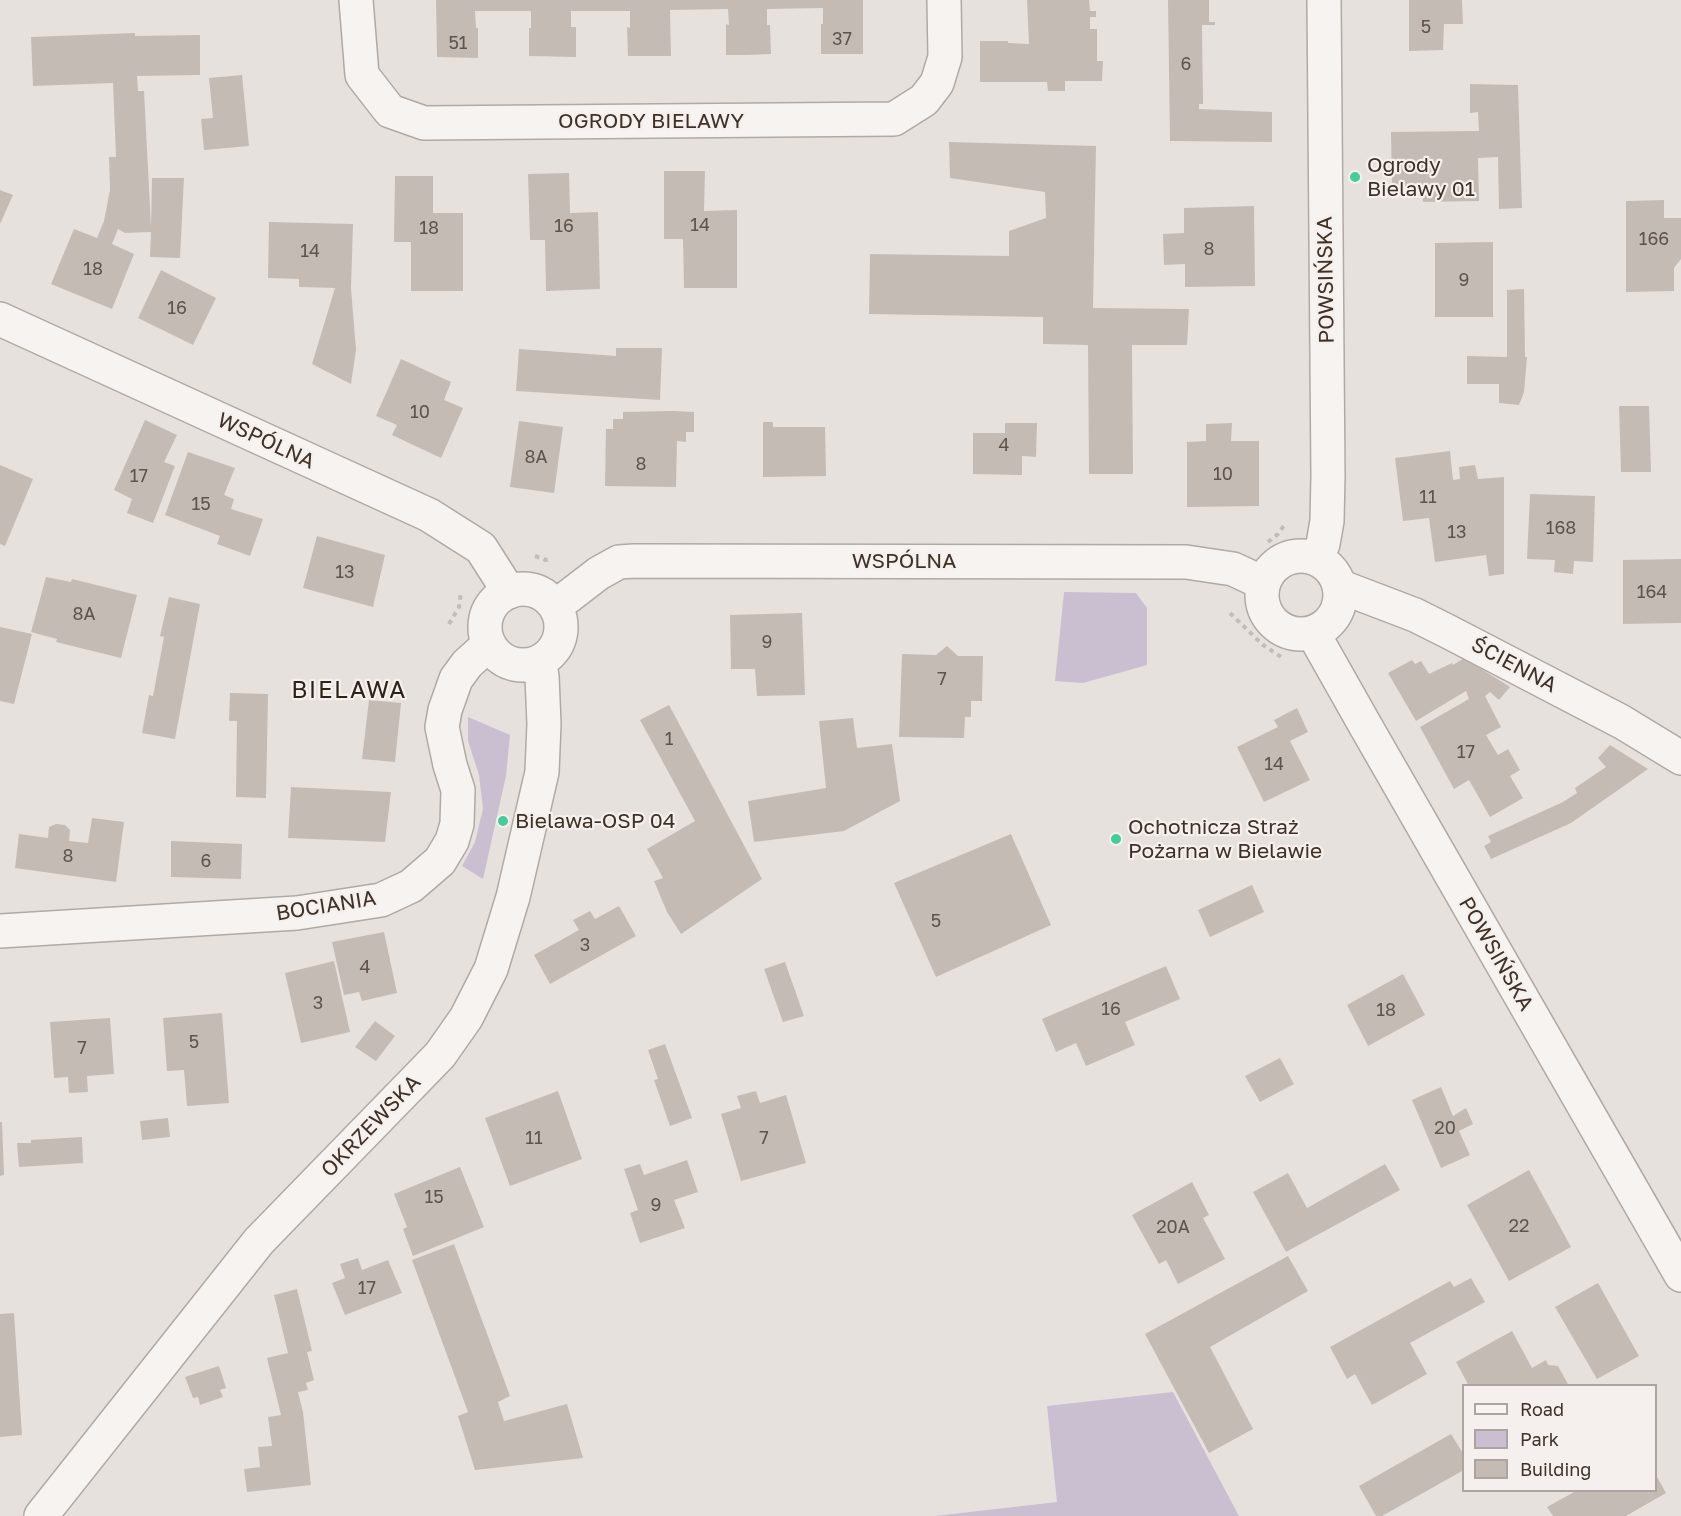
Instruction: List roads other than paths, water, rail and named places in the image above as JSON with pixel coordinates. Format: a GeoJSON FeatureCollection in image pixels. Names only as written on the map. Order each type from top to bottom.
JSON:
{"type":"FeatureCollection","features":[{"type":"Feature","properties":{"kind":"street","name":"OGRODY BIELAWY"},"geometry":{"type":"LineString","coordinates":[[356,0],[362,75],[390,111],[424,123],[894,119],[924,100],[937,83],[945,57],[944,0]]}},
{"type":"Feature","properties":{"kind":"street","name":"POWSIŃSKA"},"geometry":{"type":"LineString","coordinates":[[1317,558],[1323,544],[1327,521],[1328,476],[1324,0]]}},
{"type":"Feature","properties":{"kind":"street","name":"WSPÓLNA"},"geometry":{"type":"LineString","coordinates":[[0,320],[429,515],[481,548],[509,592]]}},
{"type":"Feature","properties":{"kind":"street"},"geometry":{"type":"LineString","coordinates":[[1304,555],[1317,558],[1335,575],[1339,586],[1340,599],[1336,612],[1329,622],[1314,633],[1295,633],[1284,630],[1274,624],[1267,615],[1261,593],[1263,583],[1274,565],[1282,559],[1304,555]]}},
{"type":"Feature","properties":{"kind":"street","name":"WSPÓLNA"},"geometry":{"type":"LineString","coordinates":[[556,606],[599,573],[619,562],[634,561],[1186,562],[1233,569],[1263,583]]}},
{"type":"Feature","properties":{"kind":"street","name":"ŚCIENNA"},"geometry":{"type":"LineString","coordinates":[[1339,586],[1415,615],[1449,632],[1622,722],[1681,758]]}},
{"type":"Feature","properties":{"kind":"street"},"geometry":{"type":"LineString","coordinates":[[521,589],[535,590],[556,606],[561,619],[558,645],[539,663],[524,666],[510,664],[488,645],[485,620],[489,608],[509,592],[521,589]]}},
{"type":"Feature","properties":{"kind":"street","name":"POWSIŃSKA"},"geometry":{"type":"LineString","coordinates":[[1314,633],[1681,1275]]}},
{"type":"Feature","properties":{"kind":"street","name":"BOCIANIA"},"geometry":{"type":"LineString","coordinates":[[0,931],[297,913],[381,900],[411,886],[440,861],[452,841],[457,824],[459,790],[450,765],[442,727],[445,710],[456,679],[467,664],[488,645]]}},
{"type":"Feature","properties":{"kind":"street","name":"OKRZEWSKA"},"geometry":{"type":"LineString","coordinates":[[41,1516],[259,1241],[440,1055],[466,1018],[491,969],[513,897],[542,772],[544,724],[542,676],[539,663]]}},
{"type":"Feature","properties":{"kind":"place","name":"Ogrody Bielawy 01"},"geometry":{"type":"Point","coordinates":[1355,177]}},
{"type":"Feature","properties":{"kind":"place","name":"Bielawa-OSP 04"},"geometry":{"type":"Point","coordinates":[503,821]}},
{"type":"Feature","properties":{"kind":"place","name":"Ochotnicza Straż Pożarna w Bielawie"},"geometry":{"type":"Point","coordinates":[1116,839]}},
{"type":"Feature","properties":{"kind":"district","name":"BIELAWA"},"geometry":{"type":"Point","coordinates":[349,690]}}]}
